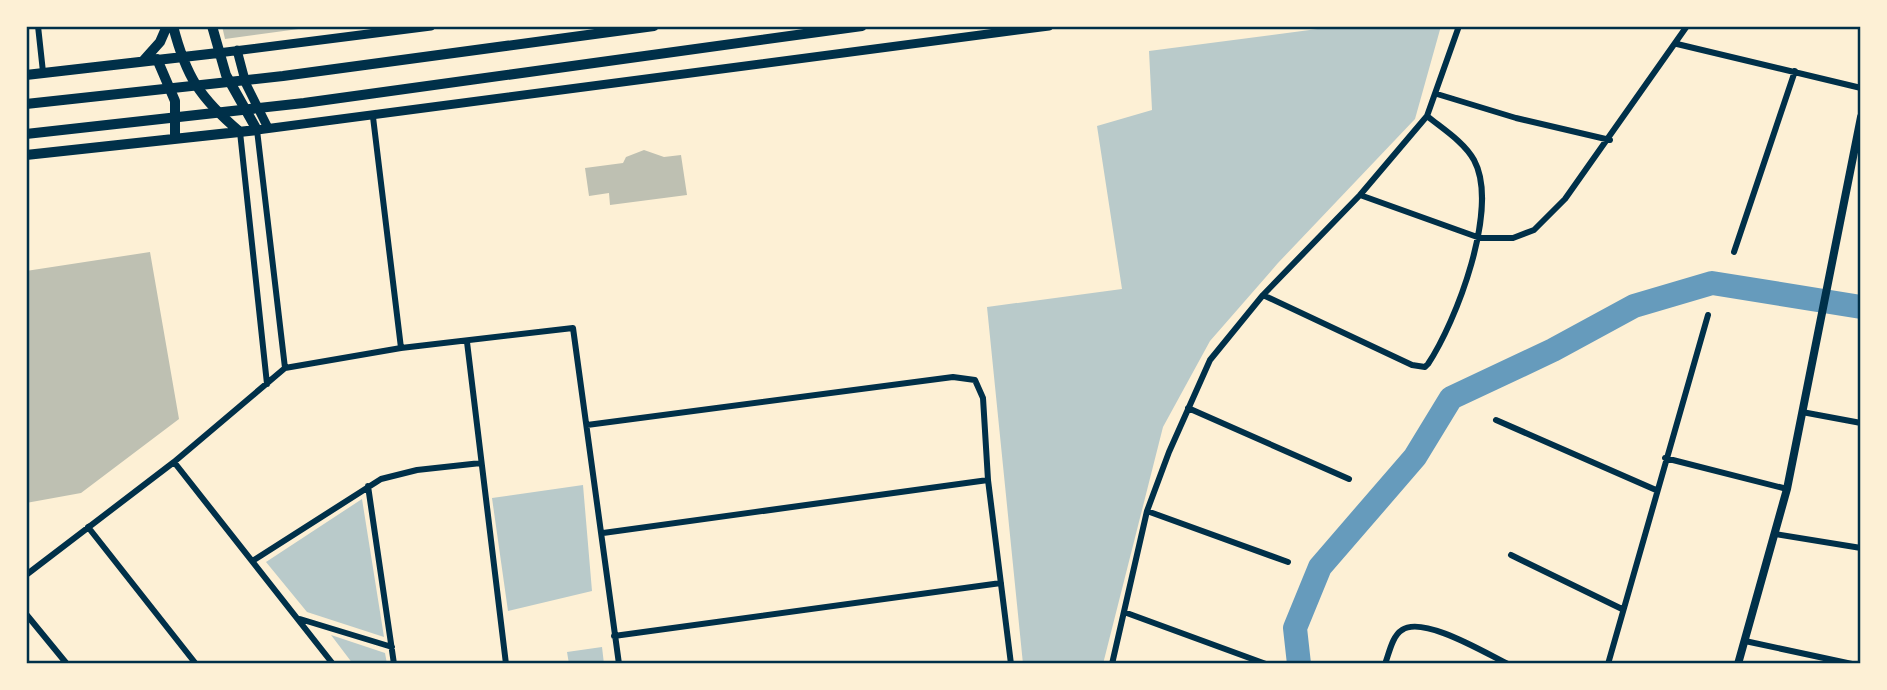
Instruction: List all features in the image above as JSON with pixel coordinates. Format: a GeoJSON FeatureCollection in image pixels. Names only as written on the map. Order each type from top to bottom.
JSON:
{"type":"FeatureCollection","features":[{"type":"Feature","properties":{"kind":"highway"},"geometry":{"type":"LineString","coordinates":[[26,104],[283,76],[654,26]]}},
{"type":"Feature","properties":{"kind":"highway"},"geometry":{"type":"LineString","coordinates":[[26,134],[304,103],[862,26]]}},
{"type":"Feature","properties":{"kind":"main road"},"geometry":{"type":"LineString","coordinates":[[143,61],[160,42],[167,26]]}},
{"type":"Feature","properties":{"kind":"main road"},"geometry":{"type":"LineString","coordinates":[[173,26],[181,56],[193,84],[240,132]]}},
{"type":"Feature","properties":{"kind":"main road"},"geometry":{"type":"LineString","coordinates":[[212,26],[226,75],[263,129]]}},
{"type":"Feature","properties":{"kind":"main road"},"geometry":{"type":"LineString","coordinates":[[26,75],[237,50],[358,30],[431,26]]}},
{"type":"Feature","properties":{"kind":"main road"},"geometry":{"type":"LineString","coordinates":[[26,155],[373,117],[1049,26]]}},
{"type":"Feature","properties":{"kind":"main road"},"geometry":{"type":"LineString","coordinates":[[237,50],[263,129]]}},
{"type":"Feature","properties":{"kind":"main road"},"geometry":{"type":"LineString","coordinates":[[156,59],[175,101],[175,137]]}},
{"type":"Feature","properties":{"kind":"street"},"geometry":{"type":"LineString","coordinates":[[38,26],[43,72]]}},
{"type":"Feature","properties":{"kind":"street"},"geometry":{"type":"LineString","coordinates":[[1112,664],[1147,511],[1210,360],[1228,335],[1360,195],[1427,116],[1459,26]]}},
{"type":"Feature","properties":{"kind":"street"},"geometry":{"type":"LineString","coordinates":[[1360,195],[1480,238],[1513,238],[1534,230],[1566,199],[1678,44],[1687,26]]}},
{"type":"Feature","properties":{"kind":"street"},"geometry":{"type":"LineString","coordinates":[[1678,44],[1861,88]]}},
{"type":"Feature","properties":{"kind":"street"},"geometry":{"type":"LineString","coordinates":[[1734,253],[1795,71]]}},
{"type":"Feature","properties":{"kind":"street"},"geometry":{"type":"LineString","coordinates":[[1437,94],[1516,118],[1610,140]]}},
{"type":"Feature","properties":{"kind":"street"},"geometry":{"type":"LineString","coordinates":[[1264,295],[1412,365],[1425,367],[1432,358],[1466,281],[1480,238],[1480,176],[1474,159],[1462,145],[1427,116]]}},
{"type":"Feature","properties":{"kind":"street"},"geometry":{"type":"LineString","coordinates":[[373,117],[401,348]]}},
{"type":"Feature","properties":{"kind":"street"},"geometry":{"type":"LineString","coordinates":[[1738,664],[1787,488],[1861,117]]}},
{"type":"Feature","properties":{"kind":"street"},"geometry":{"type":"LineString","coordinates":[[263,129],[285,368]]}},
{"type":"Feature","properties":{"kind":"street"},"geometry":{"type":"LineString","coordinates":[[240,132],[267,384]]}},
{"type":"Feature","properties":{"kind":"street"},"geometry":{"type":"LineString","coordinates":[[1608,664],[1708,315]]}},
{"type":"Feature","properties":{"kind":"street"},"geometry":{"type":"LineString","coordinates":[[26,575],[174,462],[285,368],[401,348],[573,328],[619,664]]}},
{"type":"Feature","properties":{"kind":"street"},"geometry":{"type":"LineString","coordinates":[[467,342],[506,664]]}},
{"type":"Feature","properties":{"kind":"street"},"geometry":{"type":"LineString","coordinates":[[587,425],[953,377],[975,380],[983,398],[988,480],[1011,664]]}},
{"type":"Feature","properties":{"kind":"street"},"geometry":{"type":"LineString","coordinates":[[1188,408],[1349,479]]}},
{"type":"Feature","properties":{"kind":"street"},"geometry":{"type":"LineString","coordinates":[[1802,412],[1861,423]]}},
{"type":"Feature","properties":{"kind":"street"},"geometry":{"type":"LineString","coordinates":[[1496,420],[1656,490]]}},
{"type":"Feature","properties":{"kind":"street"},"geometry":{"type":"LineString","coordinates":[[1665,458],[1787,488]]}},
{"type":"Feature","properties":{"kind":"street"},"geometry":{"type":"LineString","coordinates":[[174,462],[254,560],[331,661],[321,664]]}},
{"type":"Feature","properties":{"kind":"street"},"geometry":{"type":"LineString","coordinates":[[254,560],[368,486],[397,474],[481,463]]}},
{"type":"Feature","properties":{"kind":"street"},"geometry":{"type":"LineString","coordinates":[[603,533],[988,480]]}},
{"type":"Feature","properties":{"kind":"street"},"geometry":{"type":"LineString","coordinates":[[368,486],[394,664]]}},
{"type":"Feature","properties":{"kind":"street"},"geometry":{"type":"LineString","coordinates":[[1147,511],[1288,562]]}},
{"type":"Feature","properties":{"kind":"street"},"geometry":{"type":"LineString","coordinates":[[88,527],[196,664]]}},
{"type":"Feature","properties":{"kind":"street"},"geometry":{"type":"LineString","coordinates":[[1775,534],[1861,548]]}},
{"type":"Feature","properties":{"kind":"street"},"geometry":{"type":"LineString","coordinates":[[1511,555],[1622,609]]}},
{"type":"Feature","properties":{"kind":"street"},"geometry":{"type":"LineString","coordinates":[[614,636],[1001,583]]}},
{"type":"Feature","properties":{"kind":"street"},"geometry":{"type":"LineString","coordinates":[[1124,612],[1266,664]]}},
{"type":"Feature","properties":{"kind":"street"},"geometry":{"type":"LineString","coordinates":[[26,614],[67,664]]}},
{"type":"Feature","properties":{"kind":"street"},"geometry":{"type":"LineString","coordinates":[[299,619],[392,647]]}},
{"type":"Feature","properties":{"kind":"street"},"geometry":{"type":"LineString","coordinates":[[1385,664],[1395,637],[1412,626],[1441,632],[1508,664]]}},
{"type":"Feature","properties":{"kind":"street"},"geometry":{"type":"LineString","coordinates":[[1745,641],[1852,664]]}},
{"type":"Feature","properties":{"kind":"shaded area"},"geometry":{"type":"Polygon","coordinates":[[[1340,26],[1441,26],[1415,119],[1278,263],[1210,341],[1163,427],[1103,664],[1023,664],[987,307],[1122,289],[1097,126],[1152,110],[1149,51],[1340,26]]]}},
{"type":"Feature","properties":{"kind":"shaded area"},"geometry":{"type":"Polygon","coordinates":[[[583,485],[592,591],[508,611],[492,498],[583,485]]]}},
{"type":"Feature","properties":{"kind":"shaded area"},"geometry":{"type":"Polygon","coordinates":[[[362,499],[384,637],[307,612],[266,562],[362,499]]]}},
{"type":"Feature","properties":{"kind":"shaded area"},"geometry":{"type":"Polygon","coordinates":[[[331,635],[385,653],[387,664],[353,664],[331,635]]]}},
{"type":"Feature","properties":{"kind":"shaded area"},"geometry":{"type":"Polygon","coordinates":[[[602,647],[604,664],[569,664],[567,652],[602,647]]]}},
{"type":"Feature","properties":{"kind":"building"},"geometry":{"type":"Polygon","coordinates":[[[222,26],[306,26],[306,28],[225,39],[222,26]]]}},
{"type":"Feature","properties":{"kind":"building"},"geometry":{"type":"Polygon","coordinates":[[[644,150],[664,157],[681,155],[687,195],[610,205],[609,193],[589,196],[585,168],[623,163],[626,157],[644,150]]]}},
{"type":"Feature","properties":{"kind":"building"},"geometry":{"type":"Polygon","coordinates":[[[150,252],[179,419],[81,493],[26,503],[26,271],[150,252]]]}},
{"type":"Feature","properties":{"kind":"waterway"},"geometry":{"type":"LineString","coordinates":[[1299,664],[1295,628],[1320,567],[1415,457],[1451,398],[1553,350],[1634,306],[1712,283],[1861,307]]}}]}
